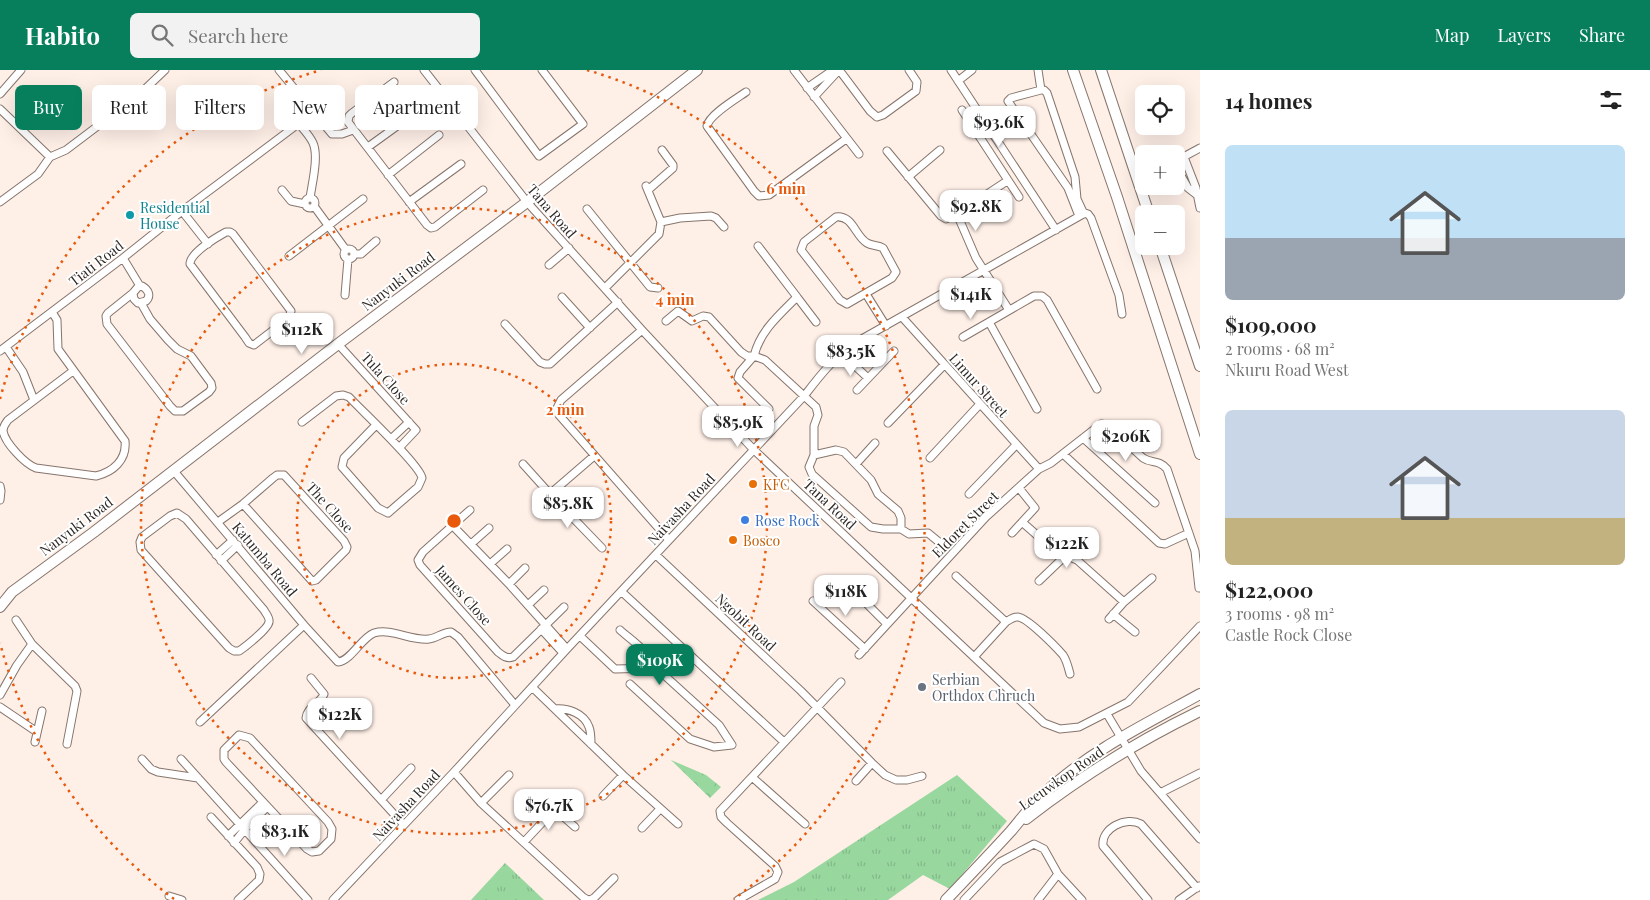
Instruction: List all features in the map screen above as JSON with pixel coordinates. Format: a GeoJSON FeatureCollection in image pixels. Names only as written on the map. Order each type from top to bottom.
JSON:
{"type":"FeatureCollection","features":[{"type":"Feature","properties":{"kind":"street"},"geometry":{"type":"LineString","coordinates":[[0,94],[21,70]]}},
{"type":"Feature","properties":{"kind":"street"},"geometry":{"type":"LineString","coordinates":[[0,202],[38,174],[50,157],[66,150],[107,119],[144,90],[165,70]]}},
{"type":"Feature","properties":{"kind":"street"},"geometry":{"type":"LineString","coordinates":[[279,70],[291,85]]}},
{"type":"Feature","properties":{"kind":"street","name":"Tana Road"},"geometry":{"type":"LineString","coordinates":[[424,70],[527,202],[642,330],[753,449],[975,656],[1037,717],[1052,727],[1067,730],[1079,728],[1107,714]]}},
{"type":"Feature","properties":{"kind":"street"},"geometry":{"type":"LineString","coordinates":[[475,70],[539,156],[583,124],[542,70]]}},
{"type":"Feature","properties":{"kind":"street","name":"Nanyuki Road"},"geometry":{"type":"LineString","coordinates":[[0,607],[12,592],[94,532],[697,70]]}},
{"type":"Feature","properties":{"kind":"street"},"geometry":{"type":"LineString","coordinates":[[794,70],[859,154]]}},
{"type":"Feature","properties":{"kind":"street"},"geometry":{"type":"LineString","coordinates":[[814,97],[824,81],[837,70],[870,111],[878,117],[884,115],[916,91],[917,82],[909,70]]}},
{"type":"Feature","properties":{"kind":"street"},"geometry":{"type":"LineString","coordinates":[[951,70],[1056,230]]}},
{"type":"Feature","properties":{"kind":"street"},"geometry":{"type":"LineString","coordinates":[[958,81],[972,70]]}},
{"type":"Feature","properties":{"kind":"street"},"geometry":{"type":"LineString","coordinates":[[1038,70],[1041,90]]}},
{"type":"Feature","properties":{"kind":"street"},"geometry":{"type":"LineString","coordinates":[[1073,70],[1117,197],[1200,454]]}},
{"type":"Feature","properties":{"kind":"street"},"geometry":{"type":"LineString","coordinates":[[1101,70],[1146,205]]}},
{"type":"Feature","properties":{"kind":"street"},"geometry":{"type":"LineString","coordinates":[[807,88],[824,81]]}},
{"type":"Feature","properties":{"kind":"street"},"geometry":{"type":"LineString","coordinates":[[394,82],[349,116],[348,122],[427,225],[434,228],[483,190]]}},
{"type":"Feature","properties":{"kind":"street"},"geometry":{"type":"LineString","coordinates":[[1041,90],[1045,90],[1047,93],[1072,166],[1077,199],[1082,215],[1073,206],[1071,192],[1056,173],[1009,102],[1011,98],[1041,90]]}},
{"type":"Feature","properties":{"kind":"street"},"geometry":{"type":"LineString","coordinates":[[746,92],[712,117],[707,123],[708,130],[754,190],[762,196],[769,195],[846,139]]}},
{"type":"Feature","properties":{"kind":"street"},"geometry":{"type":"LineString","coordinates":[[0,109],[50,157]]}},
{"type":"Feature","properties":{"kind":"street"},"geometry":{"type":"LineString","coordinates":[[962,110],[1019,197]]}},
{"type":"Feature","properties":{"kind":"street","name":"Tiati Road"},"geometry":{"type":"LineString","coordinates":[[3,349],[182,211],[292,130]]}},
{"type":"Feature","properties":{"kind":"street"},"geometry":{"type":"LineString","coordinates":[[305,130],[314,147],[315,158],[308,201]]}},
{"type":"Feature","properties":{"kind":"street"},"geometry":{"type":"LineString","coordinates":[[329,130],[332,134],[342,134],[353,130]]}},
{"type":"Feature","properties":{"kind":"street"},"geometry":{"type":"LineString","coordinates":[[368,147],[392,130]]}},
{"type":"Feature","properties":{"kind":"street"},"geometry":{"type":"LineString","coordinates":[[388,174],[439,135]]}},
{"type":"Feature","properties":{"kind":"street"},"geometry":{"type":"LineString","coordinates":[[1185,156],[1200,148]]}},
{"type":"Feature","properties":{"kind":"street"},"geometry":{"type":"LineString","coordinates":[[605,288],[660,234],[661,222],[647,188],[673,168],[673,165],[662,150]]}},
{"type":"Feature","properties":{"kind":"street"},"geometry":{"type":"LineString","coordinates":[[908,177],[940,150]]}},
{"type":"Feature","properties":{"kind":"street"},"geometry":{"type":"LineString","coordinates":[[887,151],[946,219],[957,214],[1007,181]]}},
{"type":"Feature","properties":{"kind":"street"},"geometry":{"type":"LineString","coordinates":[[1185,159],[1198,190],[1200,208]]}},
{"type":"Feature","properties":{"kind":"street"},"geometry":{"type":"LineString","coordinates":[[409,202],[461,164]]}},
{"type":"Feature","properties":{"kind":"street"},"geometry":{"type":"LineString","coordinates":[[1056,173],[1062,168],[1072,166]]}},
{"type":"Feature","properties":{"kind":"street"},"geometry":{"type":"LineString","coordinates":[[1185,183],[1188,188],[1198,190]]}},
{"type":"Feature","properties":{"kind":"street"},"geometry":{"type":"LineString","coordinates":[[282,190],[293,203],[314,200],[314,206],[346,250],[352,250],[345,295]]}},
{"type":"Feature","properties":{"kind":"street"},"geometry":{"type":"LineString","coordinates":[[289,256],[362,199]]}},
{"type":"Feature","properties":{"kind":"street"},"geometry":{"type":"LineString","coordinates":[[587,209],[632,262],[650,287],[658,288]]}},
{"type":"Feature","properties":{"kind":"street"},"geometry":{"type":"LineString","coordinates":[[182,211],[208,244]]}},
{"type":"Feature","properties":{"kind":"street"},"geometry":{"type":"LineString","coordinates":[[957,214],[976,258],[1009,310]]}},
{"type":"Feature","properties":{"kind":"street"},"geometry":{"type":"LineString","coordinates":[[1082,215],[1088,214],[1091,218],[1120,295],[1122,314]]}},
{"type":"Feature","properties":{"kind":"street","name":"Naivasha Road"},"geometry":{"type":"LineString","coordinates":[[334,900],[805,395],[840,353],[1082,215]]}},
{"type":"Feature","properties":{"kind":"street"},"geometry":{"type":"LineString","coordinates":[[661,222],[680,218],[711,216],[716,218],[724,227]]}},
{"type":"Feature","properties":{"kind":"street"},"geometry":{"type":"LineString","coordinates":[[836,217],[846,219],[867,243],[882,247],[896,270],[894,276],[866,294],[849,303],[842,302],[801,250],[804,242],[836,217]]}},
{"type":"Feature","properties":{"kind":"street"},"geometry":{"type":"LineString","coordinates":[[226,232],[231,232],[289,307],[291,315],[256,345],[251,344],[245,337],[190,264],[191,257],[208,244],[226,232]]}},
{"type":"Feature","properties":{"kind":"street"},"geometry":{"type":"LineString","coordinates":[[351,256],[361,254],[376,241]]}},
{"type":"Feature","properties":{"kind":"street"},"geometry":{"type":"LineString","coordinates":[[758,246],[816,322]]}},
{"type":"Feature","properties":{"kind":"street"},"geometry":{"type":"LineString","coordinates":[[549,265],[568,248]]}},
{"type":"Feature","properties":{"kind":"street"},"geometry":{"type":"LineString","coordinates":[[1163,255],[1200,366]]}},
{"type":"Feature","properties":{"kind":"street"},"geometry":{"type":"LineString","coordinates":[[123,258],[140,286],[146,288],[149,295],[146,302],[141,303]]}},
{"type":"Feature","properties":{"kind":"street"},"geometry":{"type":"LineString","coordinates":[[133,294],[134,299],[141,303],[150,319],[168,340],[177,349],[188,353],[195,360],[211,383],[212,388],[209,392],[183,411],[175,412],[107,324],[106,316],[108,313],[133,294],[135,289],[140,286]]}},
{"type":"Feature","properties":{"kind":"street"},"geometry":{"type":"LineString","coordinates":[[866,294],[886,326]]}},
{"type":"Feature","properties":{"kind":"street"},"geometry":{"type":"LineString","coordinates":[[964,337],[1036,295],[1045,298],[1097,389]]}},
{"type":"Feature","properties":{"kind":"street"},"geometry":{"type":"LineString","coordinates":[[562,297],[590,328]]}},
{"type":"Feature","properties":{"kind":"street"},"geometry":{"type":"LineString","coordinates":[[769,409],[738,378],[740,372],[754,356],[759,340],[770,324],[797,297]]}},
{"type":"Feature","properties":{"kind":"street"},"geometry":{"type":"LineString","coordinates":[[504,324],[536,358],[545,364],[555,361],[618,302]]}},
{"type":"Feature","properties":{"kind":"street"},"geometry":{"type":"LineString","coordinates":[[52,312],[57,320],[57,347],[125,441],[124,456],[120,461],[108,471],[96,476],[36,468],[26,463],[5,437],[3,429],[8,420],[73,371]]}},
{"type":"Feature","properties":{"kind":"street"},"geometry":{"type":"LineString","coordinates":[[666,321],[678,312],[692,321],[703,316],[709,317],[741,352],[747,356],[754,356],[765,360],[805,395],[817,410],[818,415],[814,426],[814,454],[809,467],[812,474],[867,525],[876,529],[900,529],[909,534],[928,533],[945,547]]}},
{"type":"Feature","properties":{"kind":"street","name":"Limur Street"},"geometry":{"type":"LineString","coordinates":[[902,317],[1038,469]]}},
{"type":"Feature","properties":{"kind":"street"},"geometry":{"type":"LineString","coordinates":[[990,322],[1038,409]]}},
{"type":"Feature","properties":{"kind":"street"},"geometry":{"type":"LineString","coordinates":[[642,330],[561,400],[557,408],[560,416],[669,540]]}},
{"type":"Feature","properties":{"kind":"street","name":"Tula Close"},"geometry":{"type":"LineString","coordinates":[[338,344],[416,430],[399,448]]}},
{"type":"Feature","properties":{"kind":"street"},"geometry":{"type":"LineString","coordinates":[[3,349],[23,372],[34,400]]}},
{"type":"Feature","properties":{"kind":"street"},"geometry":{"type":"LineString","coordinates":[[858,390],[894,351]]}},
{"type":"Feature","properties":{"kind":"street"},"geometry":{"type":"LineString","coordinates":[[840,353],[868,378]]}},
{"type":"Feature","properties":{"kind":"street"},"geometry":{"type":"LineString","coordinates":[[888,422],[944,365]]}},
{"type":"Feature","properties":{"kind":"street"},"geometry":{"type":"LineString","coordinates":[[302,422],[341,394],[349,397],[399,448],[419,470],[421,482],[392,511],[386,513],[378,508],[342,467],[344,458],[376,425]]}},
{"type":"Feature","properties":{"kind":"street"},"geometry":{"type":"LineString","coordinates":[[930,458],[980,404]]}},
{"type":"Feature","properties":{"kind":"street"},"geometry":{"type":"LineString","coordinates":[[391,440],[409,422]]}},
{"type":"Feature","properties":{"kind":"street","name":"Eldoret Street"},"geometry":{"type":"LineString","coordinates":[[859,655],[969,534],[1038,469],[1051,463],[1099,424],[1107,425],[1147,461],[1160,463],[1170,475],[1195,551],[1199,588]]}},
{"type":"Feature","properties":{"kind":"street"},"geometry":{"type":"LineString","coordinates":[[1083,438],[1155,503]]}},
{"type":"Feature","properties":{"kind":"street"},"geometry":{"type":"LineString","coordinates":[[856,464],[875,443]]}},
{"type":"Feature","properties":{"kind":"street"},"geometry":{"type":"LineString","coordinates":[[969,494],[1016,445]]}},
{"type":"Feature","properties":{"kind":"street"},"geometry":{"type":"LineString","coordinates":[[814,454],[838,450],[844,452],[871,480],[878,494],[898,511],[901,518],[900,529]]}},
{"type":"Feature","properties":{"kind":"street"},"geometry":{"type":"LineString","coordinates":[[1063,454],[1159,544],[1165,544],[1189,533]]}},
{"type":"Feature","properties":{"kind":"street"},"geometry":{"type":"LineString","coordinates":[[550,494],[594,456]]}},
{"type":"Feature","properties":{"kind":"street"},"geometry":{"type":"LineString","coordinates":[[523,464],[602,548]]}},
{"type":"Feature","properties":{"kind":"street","name":"Katumba Road"},"geometry":{"type":"LineString","coordinates":[[173,470],[333,658],[340,662],[376,633],[428,639],[451,632],[458,637],[515,705]]}},
{"type":"Feature","properties":{"kind":"street","name":"The Close"},"geometry":{"type":"LineString","coordinates":[[218,522],[274,478],[284,475],[344,541],[347,547],[346,550],[313,581],[243,504]]}},
{"type":"Feature","properties":{"kind":"street"},"geometry":{"type":"LineString","coordinates":[[0,486],[2,491],[0,500]]}},
{"type":"Feature","properties":{"kind":"street"},"geometry":{"type":"LineString","coordinates":[[1012,533],[1036,508],[1019,488]]}},
{"type":"Feature","properties":{"kind":"street"},"geometry":{"type":"LineString","coordinates":[[470,510],[452,525],[528,605],[543,627],[565,651]]}},
{"type":"Feature","properties":{"kind":"street"},"geometry":{"type":"LineString","coordinates":[[179,513],[218,558],[268,617],[269,622],[265,628],[239,651],[230,649],[143,552],[140,542],[142,537],[170,516],[179,513]]}},
{"type":"Feature","properties":{"kind":"street"},"geometry":{"type":"LineString","coordinates":[[1022,522],[1063,558]]}},
{"type":"Feature","properties":{"kind":"street","name":"James Close"},"geometry":{"type":"LineString","coordinates":[[452,525],[419,556],[418,560],[498,652],[509,658],[513,657],[543,627]]}},
{"type":"Feature","properties":{"kind":"street"},"geometry":{"type":"LineString","coordinates":[[471,544],[489,528]]}},
{"type":"Feature","properties":{"kind":"street"},"geometry":{"type":"LineString","coordinates":[[218,558],[236,543]]}},
{"type":"Feature","properties":{"kind":"street"},"geometry":{"type":"LineString","coordinates":[[490,564],[507,549]]}},
{"type":"Feature","properties":{"kind":"street","name":"Ngobit Road"},"geometry":{"type":"LineString","coordinates":[[656,554],[818,708],[885,775],[896,780],[907,780],[922,776]]}},
{"type":"Feature","properties":{"kind":"street"},"geometry":{"type":"LineString","coordinates":[[1039,581],[1063,558],[1070,557],[1077,560],[1124,602]]}},
{"type":"Feature","properties":{"kind":"street"},"geometry":{"type":"LineString","coordinates":[[508,584],[524,568]]}},
{"type":"Feature","properties":{"kind":"street"},"geometry":{"type":"LineString","coordinates":[[956,576],[1006,622]]}},
{"type":"Feature","properties":{"kind":"street"},"geometry":{"type":"LineString","coordinates":[[1135,632],[1111,617],[1124,602],[1152,578]]}},
{"type":"Feature","properties":{"kind":"street"},"geometry":{"type":"LineString","coordinates":[[528,605],[544,590]]}},
{"type":"Feature","properties":{"kind":"street"},"geometry":{"type":"LineString","coordinates":[[622,592],[784,742]]}},
{"type":"Feature","properties":{"kind":"street"},"geometry":{"type":"LineString","coordinates":[[866,598],[865,602],[887,624]]}},
{"type":"Feature","properties":{"kind":"street"},"geometry":{"type":"LineString","coordinates":[[813,601],[865,649]]}},
{"type":"Feature","properties":{"kind":"street"},"geometry":{"type":"LineString","coordinates":[[543,627],[564,607]]}},
{"type":"Feature","properties":{"kind":"street"},"geometry":{"type":"LineString","coordinates":[[975,656],[1006,622],[1017,617],[1028,622],[1064,657],[1070,674]]}},
{"type":"Feature","properties":{"kind":"street"},"geometry":{"type":"LineString","coordinates":[[16,620],[32,644],[76,688],[78,697],[67,744]]}},
{"type":"Feature","properties":{"kind":"street"},"geometry":{"type":"LineString","coordinates":[[200,722],[304,624]]}},
{"type":"Feature","properties":{"kind":"street"},"geometry":{"type":"LineString","coordinates":[[1200,626],[1136,696],[1107,714],[1144,775],[1200,839]]}},
{"type":"Feature","properties":{"kind":"street"},"geometry":{"type":"LineString","coordinates":[[620,630],[646,654],[652,668]]}},
{"type":"Feature","properties":{"kind":"street"},"geometry":{"type":"LineString","coordinates":[[580,636],[614,669],[652,668],[663,674],[714,720],[732,745],[714,747],[690,740],[630,684]]}},
{"type":"Feature","properties":{"kind":"street"},"geometry":{"type":"LineString","coordinates":[[0,695],[16,664],[32,644]]}},
{"type":"Feature","properties":{"kind":"street"},"geometry":{"type":"LineString","coordinates":[[311,678],[324,694],[321,700],[307,713],[306,718],[404,825]]}},
{"type":"Feature","properties":{"kind":"street"},"geometry":{"type":"LineString","coordinates":[[738,900],[774,879],[778,872],[775,866],[726,823],[720,813],[724,806],[841,682]]}},
{"type":"Feature","properties":{"kind":"street"},"geometry":{"type":"LineString","coordinates":[[532,687],[623,775],[678,824]]}},
{"type":"Feature","properties":{"kind":"street","name":"Leeuwkop Road"},"geometry":{"type":"LineString","coordinates":[[946,900],[1044,793],[1081,763],[1120,737],[1200,694]]}},
{"type":"Feature","properties":{"kind":"street"},"geometry":{"type":"LineString","coordinates":[[0,707],[37,732]]}},
{"type":"Feature","properties":{"kind":"street"},"geometry":{"type":"LineString","coordinates":[[555,709],[570,709],[586,722],[590,728],[591,744]]}},
{"type":"Feature","properties":{"kind":"street"},"geometry":{"type":"LineString","coordinates":[[35,742],[42,711]]}},
{"type":"Feature","properties":{"kind":"street","name":"Leeuwkop Road"},"geometry":{"type":"LineString","coordinates":[[1011,830],[1066,788],[1128,750],[1200,711]]}},
{"type":"Feature","properties":{"kind":"street"},"geometry":{"type":"LineString","coordinates":[[239,735],[250,738],[328,822],[332,829],[331,838],[319,851],[309,850],[265,804],[224,759],[226,746],[239,735]]}},
{"type":"Feature","properties":{"kind":"street"},"geometry":{"type":"LineString","coordinates":[[142,759],[151,769],[158,772],[198,778]]}},
{"type":"Feature","properties":{"kind":"street"},"geometry":{"type":"LineString","coordinates":[[181,760],[308,900]]}},
{"type":"Feature","properties":{"kind":"street"},"geometry":{"type":"LineString","coordinates":[[856,781],[872,763]]}},
{"type":"Feature","properties":{"kind":"street"},"geometry":{"type":"LineString","coordinates":[[381,800],[411,768]]}},
{"type":"Feature","properties":{"kind":"street"},"geometry":{"type":"LineString","coordinates":[[454,772],[481,803],[583,897],[589,900],[594,898],[614,878]]}},
{"type":"Feature","properties":{"kind":"street"},"geometry":{"type":"LineString","coordinates":[[1160,793],[1200,773]]}},
{"type":"Feature","properties":{"kind":"street"},"geometry":{"type":"LineString","coordinates":[[481,803],[509,775]]}},
{"type":"Feature","properties":{"kind":"street"},"geometry":{"type":"LineString","coordinates":[[603,796],[623,775]]}},
{"type":"Feature","properties":{"kind":"street"},"geometry":{"type":"LineString","coordinates":[[752,777],[805,824]]}},
{"type":"Feature","properties":{"kind":"street"},"geometry":{"type":"LineString","coordinates":[[228,836],[242,826],[265,804]]}},
{"type":"Feature","properties":{"kind":"street"},"geometry":{"type":"LineString","coordinates":[[642,828],[660,809]]}},
{"type":"Feature","properties":{"kind":"street"},"geometry":{"type":"LineString","coordinates":[[524,842],[554,811],[558,812],[575,827]]}},
{"type":"Feature","properties":{"kind":"street"},"geometry":{"type":"LineString","coordinates":[[211,817],[260,874],[259,880],[238,900]]}},
{"type":"Feature","properties":{"kind":"street"},"geometry":{"type":"LineString","coordinates":[[1148,900],[1103,846],[1103,838],[1108,831],[1125,821],[1133,820],[1141,824],[1198,887],[1179,900]]}},
{"type":"Feature","properties":{"kind":"street"},"geometry":{"type":"LineString","coordinates":[[234,843],[242,826]]}},
{"type":"Feature","properties":{"kind":"street"},"geometry":{"type":"LineString","coordinates":[[964,900],[1000,862],[1034,844],[1044,849],[1058,874],[1082,900]]}},
{"type":"Feature","properties":{"kind":"street"},"geometry":{"type":"LineString","coordinates":[[1038,900],[1058,874]]}},
{"type":"Feature","properties":{"kind":"street"},"geometry":{"type":"LineString","coordinates":[[169,896],[182,900]]}},
{"type":"Feature","properties":{"kind":"green space"},"geometry":{"type":"Polygon","coordinates":[[[671,760],[706,775],[721,787],[710,798],[671,760]]]}},
{"type":"Feature","properties":{"kind":"green space"},"geometry":{"type":"Polygon","coordinates":[[[957,775],[1007,821],[950,889],[923,875],[888,900],[758,900],[794,882],[957,775]]]}},
{"type":"Feature","properties":{"kind":"green space"},"geometry":{"type":"Polygon","coordinates":[[[505,863],[544,900],[471,900],[505,863]]]}},
{"type":"Feature","properties":{"kind":"place","name":"Residential House"},"geometry":{"type":"Point","coordinates":[130,215]}},
{"type":"Feature","properties":{"kind":"place","name":"KFC"},"geometry":{"type":"Point","coordinates":[753,484]}},
{"type":"Feature","properties":{"kind":"place","name":"Rose Rock"},"geometry":{"type":"Point","coordinates":[745,520]}},
{"type":"Feature","properties":{"kind":"place","name":"Bosco"},"geometry":{"type":"Point","coordinates":[733,540]}},
{"type":"Feature","properties":{"kind":"place","name":"Serbian Orthdox Chruch"},"geometry":{"type":"Point","coordinates":[922,687]}}]}
